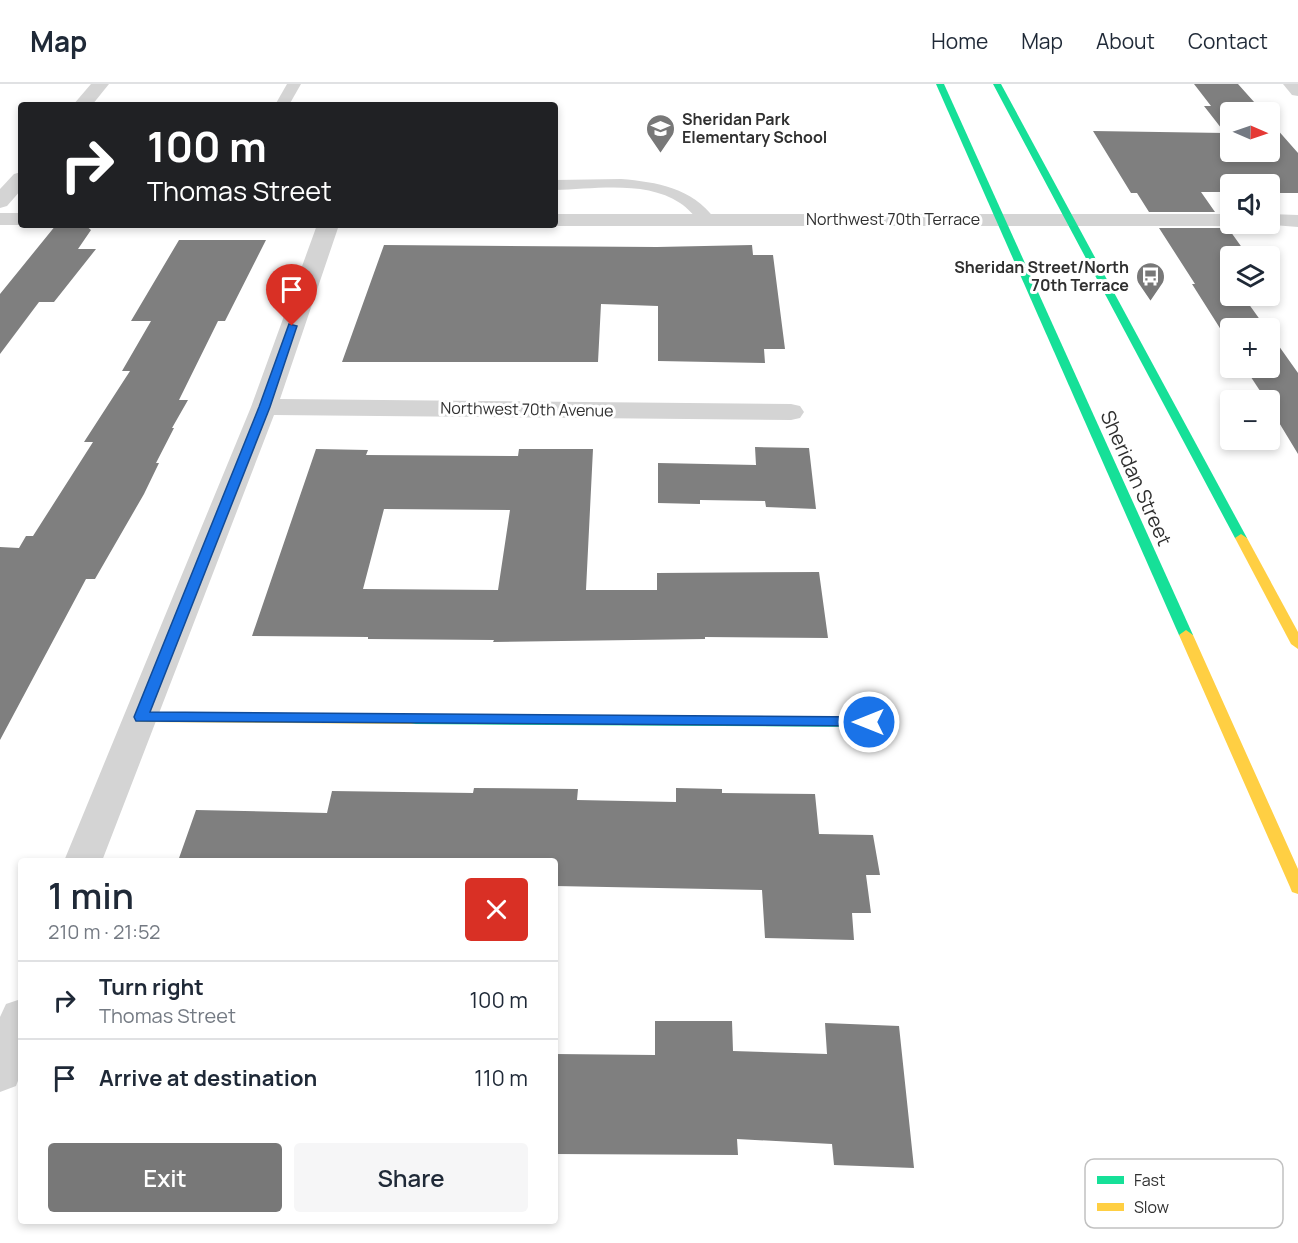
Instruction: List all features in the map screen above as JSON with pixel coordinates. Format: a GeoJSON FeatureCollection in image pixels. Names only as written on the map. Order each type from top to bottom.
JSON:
{"type":"FeatureCollection","features":[{"type":"Feature","properties":{"kind":"main road","name":"Sheridan Street"},"geometry":{"type":"LineString","coordinates":[[940,84],[1298,887]]}},
{"type":"Feature","properties":{"kind":"main road"},"geometry":{"type":"LineString","coordinates":[[998,84],[1298,644]]}},
{"type":"Feature","properties":{"kind":"main road"},"geometry":{"type":"LineString","coordinates":[[141,717],[869,722]]}},
{"type":"Feature","properties":{"kind":"street"},"geometry":{"type":"LineString","coordinates":[[85,102],[100,84]]}},
{"type":"Feature","properties":{"kind":"street"},"geometry":{"type":"LineString","coordinates":[[1292,84],[1298,91]]}},
{"type":"Feature","properties":{"kind":"street"},"geometry":{"type":"LineString","coordinates":[[0,202],[18,181]]}},
{"type":"Feature","properties":{"kind":"street"},"geometry":{"type":"LineString","coordinates":[[0,219],[18,219]]}},
{"type":"Feature","properties":{"kind":"street","name":"Northwest 70th Terrace"},"geometry":{"type":"LineString","coordinates":[[558,220],[1220,220]]}},
{"type":"Feature","properties":{"kind":"street"},"geometry":{"type":"LineString","coordinates":[[1280,220],[1298,220]]}},
{"type":"Feature","properties":{"kind":"street"},"geometry":{"type":"LineString","coordinates":[[84,858],[264,407],[327,228]]}},
{"type":"Feature","properties":{"kind":"street","name":"Northwest 70th Avenue"},"geometry":{"type":"LineString","coordinates":[[264,407],[790,412]]}},
{"type":"Feature","properties":{"kind":"street"},"geometry":{"type":"LineString","coordinates":[[0,1071],[18,1026]]}},
{"type":"Feature","properties":{"kind":"lane"},"geometry":{"type":"LineString","coordinates":[[284,102],[294,84]]}},
{"type":"Feature","properties":{"kind":"lane"},"geometry":{"type":"LineString","coordinates":[[558,185],[629,185],[668,191],[684,198],[707,219]]}},
{"type":"Feature","properties":{"kind":"building"},"geometry":{"type":"Polygon","coordinates":[[[1194,84],[1238,84],[1254,102],[1220,102],[1220,127],[1204,106],[1211,106],[1194,84]]]}},
{"type":"Feature","properties":{"kind":"building"},"geometry":{"type":"Polygon","coordinates":[[[1093,131],[1220,133],[1220,162],[1280,162],[1280,133],[1298,153],[1298,193],[1280,193],[1280,174],[1220,174],[1220,192],[1201,192],[1215,212],[1149,212],[1137,193],[1131,193],[1093,131]]]}},
{"type":"Feature","properties":{"kind":"building"},"geometry":{"type":"Polygon","coordinates":[[[54,228],[89,228],[91,230],[78,249],[96,249],[54,302],[39,302],[0,354],[0,294],[54,228]]]}},
{"type":"Feature","properties":{"kind":"building"},"geometry":{"type":"Polygon","coordinates":[[[1159,228],[1220,228],[1220,234],[1232,234],[1241,246],[1220,246],[1220,306],[1250,306],[1259,318],[1220,318],[1220,328],[1192,284],[1195,284],[1159,228]]]}},
{"type":"Feature","properties":{"kind":"building"},"geometry":{"type":"Polygon","coordinates":[[[179,240],[266,240],[225,321],[218,321],[179,400],[188,400],[172,428],[174,428],[156,463],[159,463],[144,494],[95,579],[86,579],[0,740],[0,547],[19,548],[26,536],[33,536],[93,442],[84,442],[130,371],[122,371],[151,321],[131,321],[179,240]]]}},
{"type":"Feature","properties":{"kind":"building"},"geometry":{"type":"Polygon","coordinates":[[[384,245],[657,247],[752,245],[753,255],[773,255],[785,349],[764,349],[765,363],[658,361],[658,306],[601,304],[598,362],[342,362],[384,245]]]}},
{"type":"Feature","properties":{"kind":"building"},"geometry":{"type":"Polygon","coordinates":[[[1280,348],[1298,373],[1298,454],[1280,424],[1280,390],[1259,390],[1252,378],[1280,378],[1280,348]]]}},
{"type":"Feature","properties":{"kind":"building"},"geometry":{"type":"Polygon","coordinates":[[[755,447],[809,448],[816,509],[766,507],[765,501],[700,500],[700,504],[658,503],[658,463],[756,465],[755,447]]]}},
{"type":"Feature","properties":{"kind":"building"},"geometry":{"type":"Polygon","coordinates":[[[316,449],[368,450],[366,455],[518,456],[519,449],[593,449],[586,590],[657,590],[657,573],[819,572],[828,638],[705,637],[705,639],[493,642],[494,640],[252,636],[316,449]],[[384,509],[363,589],[498,590],[510,510],[384,509]]]}},
{"type":"Feature","properties":{"kind":"building"},"geometry":{"type":"Polygon","coordinates":[[[474,788],[578,789],[577,800],[676,802],[676,788],[722,789],[722,793],[815,794],[819,834],[873,835],[880,875],[866,875],[871,913],[852,913],[854,940],[765,938],[762,890],[558,886],[558,858],[179,858],[196,810],[327,813],[332,791],[473,793],[474,788]]]}},
{"type":"Feature","properties":{"kind":"building"},"geometry":{"type":"Polygon","coordinates":[[[655,1021],[732,1021],[733,1051],[827,1054],[825,1023],[899,1026],[914,1168],[834,1165],[832,1144],[737,1139],[738,1155],[558,1154],[558,1054],[655,1055],[655,1021]]]}},
{"type":"Feature","properties":{"kind":"traffic: fast"},"geometry":{"type":"LineString","coordinates":[[940,84],[1186,635]]}},
{"type":"Feature","properties":{"kind":"traffic: fast"},"geometry":{"type":"LineString","coordinates":[[997,84],[1241,538]]}},
{"type":"Feature","properties":{"kind":"traffic: fast"},"geometry":{"type":"LineString","coordinates":[[411,719],[869,722]]}},
{"type":"Feature","properties":{"kind":"traffic: slow"},"geometry":{"type":"LineString","coordinates":[[1241,538],[1298,644]]}},
{"type":"Feature","properties":{"kind":"traffic: slow"},"geometry":{"type":"LineString","coordinates":[[1186,635],[1298,887]]}},
{"type":"Feature","properties":{"kind":"traffic: slow"},"geometry":{"type":"LineString","coordinates":[[141,717],[411,719]]}},
{"type":"Feature","properties":{"kind":"place","name":"Sheridan Park Elementary School"},"geometry":{"type":"Point","coordinates":[661,154]}},
{"type":"Feature","properties":{"kind":"place","name":"Sheridan Street/North 70th Terrace"},"geometry":{"type":"Point","coordinates":[1150,302]}},
{"type":"Feature","properties":{"kind":"route"},"geometry":{"type":"LineString","coordinates":[[292,326],[264,407],[141,717],[869,722]]}}]}
